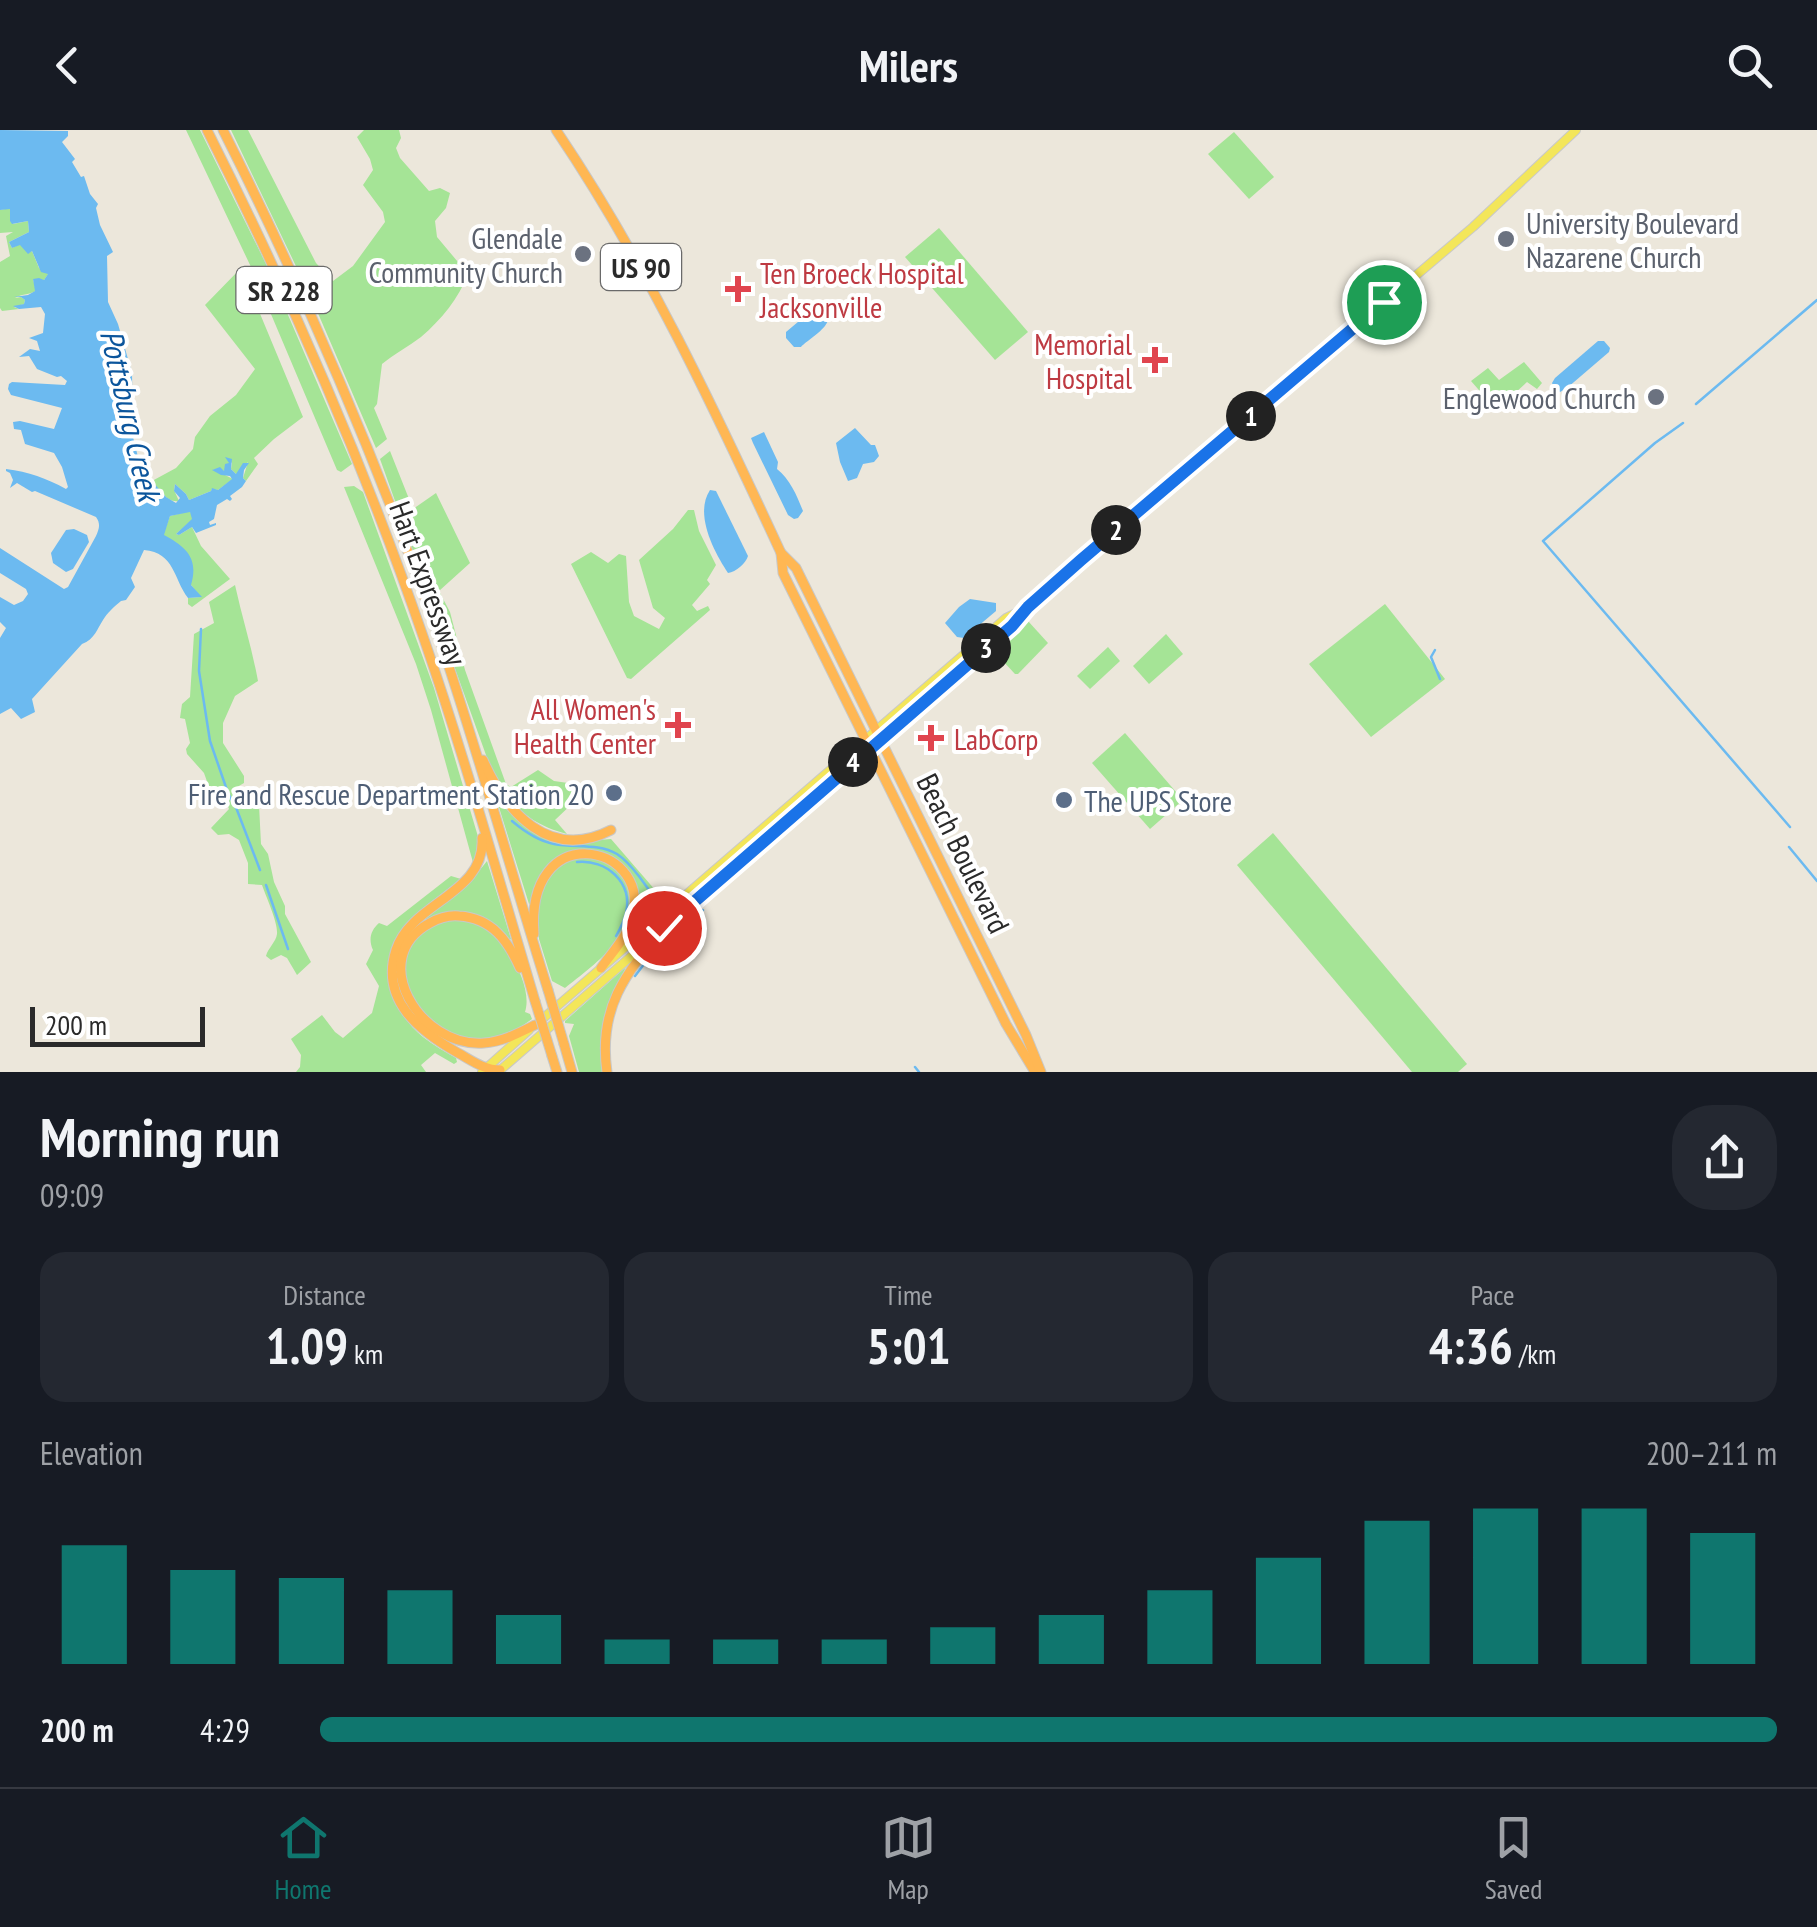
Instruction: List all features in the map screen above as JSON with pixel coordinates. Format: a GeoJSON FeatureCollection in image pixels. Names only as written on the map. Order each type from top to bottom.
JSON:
{"type":"FeatureCollection","features":[{"type":"Feature","properties":{"kind":"highway","name":"Hart Expressway"},"geometry":{"type":"LineString","coordinates":[[207,130],[289,300],[367,485],[424,639],[557,1072]]}},
{"type":"Feature","properties":{"kind":"highway","name":"Hart Expressway"},"geometry":{"type":"LineString","coordinates":[[223,130],[307,305],[427,604],[572,1072]]}},
{"type":"Feature","properties":{"kind":"highway","name":"Beach Boulevard"},"geometry":{"type":"LineString","coordinates":[[556,130],[608,210],[659,300],[781,553],[784,572],[1006,1024],[1038,1072]]}},
{"type":"Feature","properties":{"kind":"highway","name":"Beach Boulevard"},"geometry":{"type":"LineString","coordinates":[[781,553],[796,568],[1026,1035],[1038,1072]]}},
{"type":"Feature","properties":{"kind":"highway"},"geometry":{"type":"LineString","coordinates":[[466,720],[496,788],[512,810],[530,825],[550,836],[569,840],[594,838],[611,830]]}},
{"type":"Feature","properties":{"kind":"highway"},"geometry":{"type":"LineString","coordinates":[[476,801],[483,845],[480,862],[471,876],[408,929],[395,952],[392,972],[410,1019],[430,1038],[484,1070],[499,1071]]}},
{"type":"Feature","properties":{"kind":"highway"},"geometry":{"type":"LineString","coordinates":[[536,952],[534,912],[543,878],[550,868],[571,856],[594,854],[615,862],[622,870],[629,879],[635,902],[626,934],[601,968]]}},
{"type":"Feature","properties":{"kind":"highway"},"geometry":{"type":"LineString","coordinates":[[535,1001],[508,943],[485,922],[449,915],[422,927],[407,947],[402,966],[404,989],[416,1012],[435,1030],[460,1040],[484,1043],[535,1025]]}},
{"type":"Feature","properties":{"kind":"highway"},"geometry":{"type":"LineString","coordinates":[[607,1072],[605,1039],[614,998],[633,964],[664,928]]}},
{"type":"Feature","properties":{"kind":"highway"},"geometry":{"type":"LineString","coordinates":[[464,1056],[469,1072]]}},
{"type":"Feature","properties":{"kind":"main road"},"geometry":{"type":"LineString","coordinates":[[499,1071],[664,928],[1006,618],[1028,607],[1480,221],[1576,130]]}},
{"type":"Feature","properties":{"kind":"main road"},"geometry":{"type":"LineString","coordinates":[[484,1070],[868,743]]}},
{"type":"Feature","properties":{"kind":"green space"},"geometry":{"type":"Polygon","coordinates":[[[186,130],[200,130],[267,266],[352,464],[341,472],[337,470],[251,267],[186,130]]]}},
{"type":"Feature","properties":{"kind":"green space"},"geometry":{"type":"Polygon","coordinates":[[[231,130],[248,130],[316,263],[333,281],[353,266],[385,222],[383,212],[363,185],[373,170],[357,137],[364,130],[399,130],[401,138],[396,148],[400,158],[429,191],[440,188],[450,193],[446,208],[435,221],[437,237],[468,274],[436,323],[382,364],[374,408],[387,439],[376,448],[314,304],[231,130]]]}},
{"type":"Feature","properties":{"kind":"green space"},"geometry":{"type":"Polygon","coordinates":[[[1234,132],[1274,177],[1249,199],[1208,154],[1234,132]]]}},
{"type":"Feature","properties":{"kind":"green space"},"geometry":{"type":"Polygon","coordinates":[[[10,208],[13,224],[28,221],[29,232],[9,242],[12,248],[20,244],[28,253],[32,251],[39,268],[49,273],[44,280],[33,279],[36,291],[15,298],[25,300],[14,307],[19,309],[2,311],[0,262],[10,256],[6,236],[13,232],[0,233],[0,210],[10,208]]]}},
{"type":"Feature","properties":{"kind":"green space"},"geometry":{"type":"Polygon","coordinates":[[[939,228],[1028,332],[995,360],[905,257],[939,228]]]}},
{"type":"Feature","properties":{"kind":"green space"},"geometry":{"type":"Polygon","coordinates":[[[241,268],[303,417],[254,458],[258,464],[246,481],[243,478],[248,462],[237,475],[229,460],[224,471],[213,469],[233,479],[218,490],[189,500],[175,484],[179,501],[171,500],[152,481],[176,468],[193,449],[195,437],[210,416],[236,395],[255,369],[205,305],[241,268]]]}},
{"type":"Feature","properties":{"kind":"green space"},"geometry":{"type":"Polygon","coordinates":[[[1524,362],[1542,383],[1537,389],[1527,382],[1514,394],[1499,398],[1492,392],[1485,397],[1471,381],[1488,368],[1499,380],[1524,362]]]}},
{"type":"Feature","properties":{"kind":"green space"},"geometry":{"type":"Polygon","coordinates":[[[390,451],[413,509],[436,493],[470,563],[439,591],[450,612],[465,670],[506,784],[511,787],[538,770],[554,781],[568,783],[576,795],[575,801],[555,820],[567,834],[541,825],[522,811],[491,769],[380,459],[390,451]]]}},
{"type":"Feature","properties":{"kind":"green space"},"geometry":{"type":"Polygon","coordinates":[[[354,486],[363,492],[434,688],[479,840],[480,851],[474,866],[416,664],[344,487],[354,486]]]}},
{"type":"Feature","properties":{"kind":"green space"},"geometry":{"type":"Polygon","coordinates":[[[688,510],[694,510],[699,531],[716,565],[707,580],[710,584],[692,605],[697,611],[708,606],[710,610],[631,679],[627,678],[571,564],[591,552],[608,563],[619,554],[626,556],[629,602],[634,616],[659,629],[665,618],[653,608],[639,560],[688,510]]]}},
{"type":"Feature","properties":{"kind":"green space"},"geometry":{"type":"Polygon","coordinates":[[[190,511],[193,519],[176,534],[192,527],[201,546],[230,579],[192,607],[188,598],[201,597],[163,535],[170,516],[190,511]]]}},
{"type":"Feature","properties":{"kind":"green space"},"geometry":{"type":"Polygon","coordinates":[[[235,585],[258,681],[235,696],[223,723],[223,743],[244,776],[244,783],[232,790],[239,802],[250,798],[259,805],[261,844],[268,854],[285,914],[311,962],[297,975],[287,958],[281,955],[271,960],[266,956],[277,934],[276,923],[262,885],[248,884],[248,863],[239,840],[229,834],[218,835],[211,828],[229,809],[222,791],[210,790],[204,773],[187,754],[190,743],[185,719],[180,718],[182,704],[190,697],[194,634],[214,623],[209,602],[235,585]]]}},
{"type":"Feature","properties":{"kind":"green space"},"geometry":{"type":"Polygon","coordinates":[[[1385,604],[1445,679],[1371,737],[1309,664],[1385,604]]]}},
{"type":"Feature","properties":{"kind":"green space"},"geometry":{"type":"Polygon","coordinates":[[[1028,621],[1048,643],[1015,674],[997,649],[1028,621]]]}},
{"type":"Feature","properties":{"kind":"green space"},"geometry":{"type":"Polygon","coordinates":[[[1166,634],[1183,654],[1149,684],[1133,666],[1166,634]]]}},
{"type":"Feature","properties":{"kind":"green space"},"geometry":{"type":"Polygon","coordinates":[[[1108,647],[1120,661],[1090,689],[1077,676],[1108,647]]]}},
{"type":"Feature","properties":{"kind":"green space"},"geometry":{"type":"Polygon","coordinates":[[[1125,733],[1183,800],[1150,829],[1092,763],[1125,733]]]}},
{"type":"Feature","properties":{"kind":"green space"},"geometry":{"type":"Polygon","coordinates":[[[497,801],[532,831],[574,842],[611,839],[656,891],[660,909],[627,938],[637,904],[632,884],[586,850],[565,855],[549,866],[529,904],[497,801]]]}},
{"type":"Feature","properties":{"kind":"green space"},"geometry":{"type":"Polygon","coordinates":[[[1273,833],[1467,1064],[1458,1072],[1412,1072],[1237,865],[1273,833]]]}},
{"type":"Feature","properties":{"kind":"green space"},"geometry":{"type":"Polygon","coordinates":[[[590,856],[610,864],[621,874],[628,888],[630,908],[627,922],[611,948],[565,988],[552,981],[539,939],[537,904],[549,874],[567,860],[590,856]]]}},
{"type":"Feature","properties":{"kind":"green space"},"geometry":{"type":"Polygon","coordinates":[[[487,861],[511,939],[508,941],[479,916],[427,921],[424,917],[471,881],[487,861]]]}},
{"type":"Feature","properties":{"kind":"green space"},"geometry":{"type":"Polygon","coordinates":[[[451,876],[461,879],[412,918],[396,938],[389,968],[395,999],[411,1026],[457,1062],[435,1053],[421,1065],[426,1072],[296,1072],[301,1055],[291,1039],[322,1015],[343,1038],[372,1013],[379,986],[366,964],[373,950],[371,938],[376,926],[387,926],[451,876]]]}},
{"type":"Feature","properties":{"kind":"green space"},"geometry":{"type":"Polygon","coordinates":[[[445,919],[478,923],[497,938],[521,975],[527,1001],[525,1012],[532,1019],[507,1034],[482,1039],[443,1030],[421,1013],[410,992],[406,959],[416,939],[445,919]]]}},
{"type":"Feature","properties":{"kind":"green space"},"geometry":{"type":"Polygon","coordinates":[[[626,967],[616,988],[605,1072],[579,1072],[569,1036],[574,1024],[565,1021],[626,967]]]}},
{"type":"Feature","properties":{"kind":"water","name":"Pottsburg Creek"},"geometry":{"type":"Polygon","coordinates":[[[0,130],[68,131],[62,142],[98,204],[100,225],[113,252],[107,256],[108,302],[132,373],[133,437],[148,481],[176,503],[180,498],[174,491],[175,484],[189,500],[212,488],[218,490],[232,479],[212,470],[220,467],[224,471],[229,463],[225,457],[232,459],[231,469],[236,474],[243,463],[249,463],[242,487],[230,496],[230,501],[217,505],[214,519],[209,522],[216,525],[196,533],[192,527],[179,535],[176,534],[192,519],[190,512],[170,516],[164,535],[189,554],[193,567],[191,585],[202,597],[188,598],[168,561],[144,550],[131,578],[135,587],[126,600],[109,612],[93,637],[32,699],[35,712],[21,719],[11,708],[0,714],[0,638],[6,628],[0,622],[0,597],[14,605],[28,594],[0,573],[0,548],[64,589],[96,536],[99,524],[96,517],[17,483],[10,488],[13,480],[6,469],[68,487],[54,453],[25,444],[21,430],[14,429],[13,422],[54,429],[62,408],[11,395],[8,389],[12,382],[65,385],[67,381],[37,369],[29,356],[19,357],[30,349],[40,351],[37,341],[29,338],[43,333],[45,314],[41,307],[13,306],[24,304],[25,300],[14,297],[35,291],[33,279],[44,280],[48,274],[41,272],[32,251],[28,254],[20,245],[12,248],[9,242],[29,232],[28,221],[12,224],[10,209],[0,210],[0,130]]]}},
{"type":"Feature","properties":{"kind":"water"},"geometry":{"type":"Polygon","coordinates":[[[817,306],[825,311],[827,322],[801,347],[794,347],[786,332],[817,306]]]}},
{"type":"Feature","properties":{"kind":"water"},"geometry":{"type":"Polygon","coordinates":[[[1598,341],[1604,341],[1609,352],[1567,388],[1555,390],[1555,378],[1598,341]]]}},
{"type":"Feature","properties":{"kind":"water"},"geometry":{"type":"Polygon","coordinates":[[[855,428],[875,445],[879,456],[874,462],[863,464],[857,478],[848,481],[836,443],[855,428]]]}},
{"type":"Feature","properties":{"kind":"water"},"geometry":{"type":"Polygon","coordinates":[[[764,432],[778,462],[777,469],[803,511],[798,518],[788,515],[751,438],[764,432]]]}},
{"type":"Feature","properties":{"kind":"water"},"geometry":{"type":"Polygon","coordinates":[[[710,490],[716,491],[748,556],[740,567],[728,573],[705,521],[710,490]]]}},
{"type":"Feature","properties":{"kind":"water"},"geometry":{"type":"Polygon","coordinates":[[[66,530],[87,535],[89,542],[73,569],[66,572],[53,563],[51,553],[66,530]]]}},
{"type":"Feature","properties":{"kind":"water"},"geometry":{"type":"Polygon","coordinates":[[[970,599],[996,603],[996,611],[964,638],[957,637],[945,623],[970,599]]]}},
{"type":"Feature","properties":{"kind":"waterway"},"geometry":{"type":"LineString","coordinates":[[1696,404],[1817,300]]}},
{"type":"Feature","properties":{"kind":"waterway"},"geometry":{"type":"LineString","coordinates":[[1683,423],[1543,541],[1790,827]]}},
{"type":"Feature","properties":{"kind":"waterway"},"geometry":{"type":"LineString","coordinates":[[201,629],[199,671],[210,741],[260,870]]}},
{"type":"Feature","properties":{"kind":"waterway"},"geometry":{"type":"LineString","coordinates":[[1435,650],[1431,657],[1440,679]]}},
{"type":"Feature","properties":{"kind":"waterway"},"geometry":{"type":"LineString","coordinates":[[512,821],[548,843],[594,847],[617,854],[634,870],[658,904]]}},
{"type":"Feature","properties":{"kind":"waterway"},"geometry":{"type":"LineString","coordinates":[[1789,847],[1817,881]]}},
{"type":"Feature","properties":{"kind":"waterway"},"geometry":{"type":"LineString","coordinates":[[577,862],[598,864],[621,882],[627,902],[616,936]]}},
{"type":"Feature","properties":{"kind":"waterway"},"geometry":{"type":"LineString","coordinates":[[266,885],[288,949]]}},
{"type":"Feature","properties":{"kind":"waterway"},"geometry":{"type":"LineString","coordinates":[[635,976],[651,955],[703,910]]}},
{"type":"Feature","properties":{"kind":"waterway"},"geometry":{"type":"LineString","coordinates":[[915,1067],[919,1072]]}},
{"type":"Feature","properties":{"kind":"place","name":"University Boulevard Nazarene Church"},"geometry":{"type":"Point","coordinates":[1506,239]}},
{"type":"Feature","properties":{"kind":"place","name":"Glendale Community Church"},"geometry":{"type":"Point","coordinates":[583,254]}},
{"type":"Feature","properties":{"kind":"place","name":"Ten Broeck Hospital Jacksonville"},"geometry":{"type":"Point","coordinates":[738,289]}},
{"type":"Feature","properties":{"kind":"place","name":"Memorial Hospital"},"geometry":{"type":"Point","coordinates":[1155,360]}},
{"type":"Feature","properties":{"kind":"place","name":"Englewood Church"},"geometry":{"type":"Point","coordinates":[1656,397]}},
{"type":"Feature","properties":{"kind":"place","name":"All Women's Health Center"},"geometry":{"type":"Point","coordinates":[678,725]}},
{"type":"Feature","properties":{"kind":"place","name":"LabCorp"},"geometry":{"type":"Point","coordinates":[931,738]}},
{"type":"Feature","properties":{"kind":"place","name":"Fire and Rescue Department Station 20"},"geometry":{"type":"Point","coordinates":[614,793]}},
{"type":"Feature","properties":{"kind":"place","name":"The UPS Store"},"geometry":{"type":"Point","coordinates":[1064,800]}},
{"type":"Feature","properties":{"kind":"route"},"geometry":{"type":"LineString","coordinates":[[664,928],[1012,626],[1081,560],[1384,302]]}}]}
